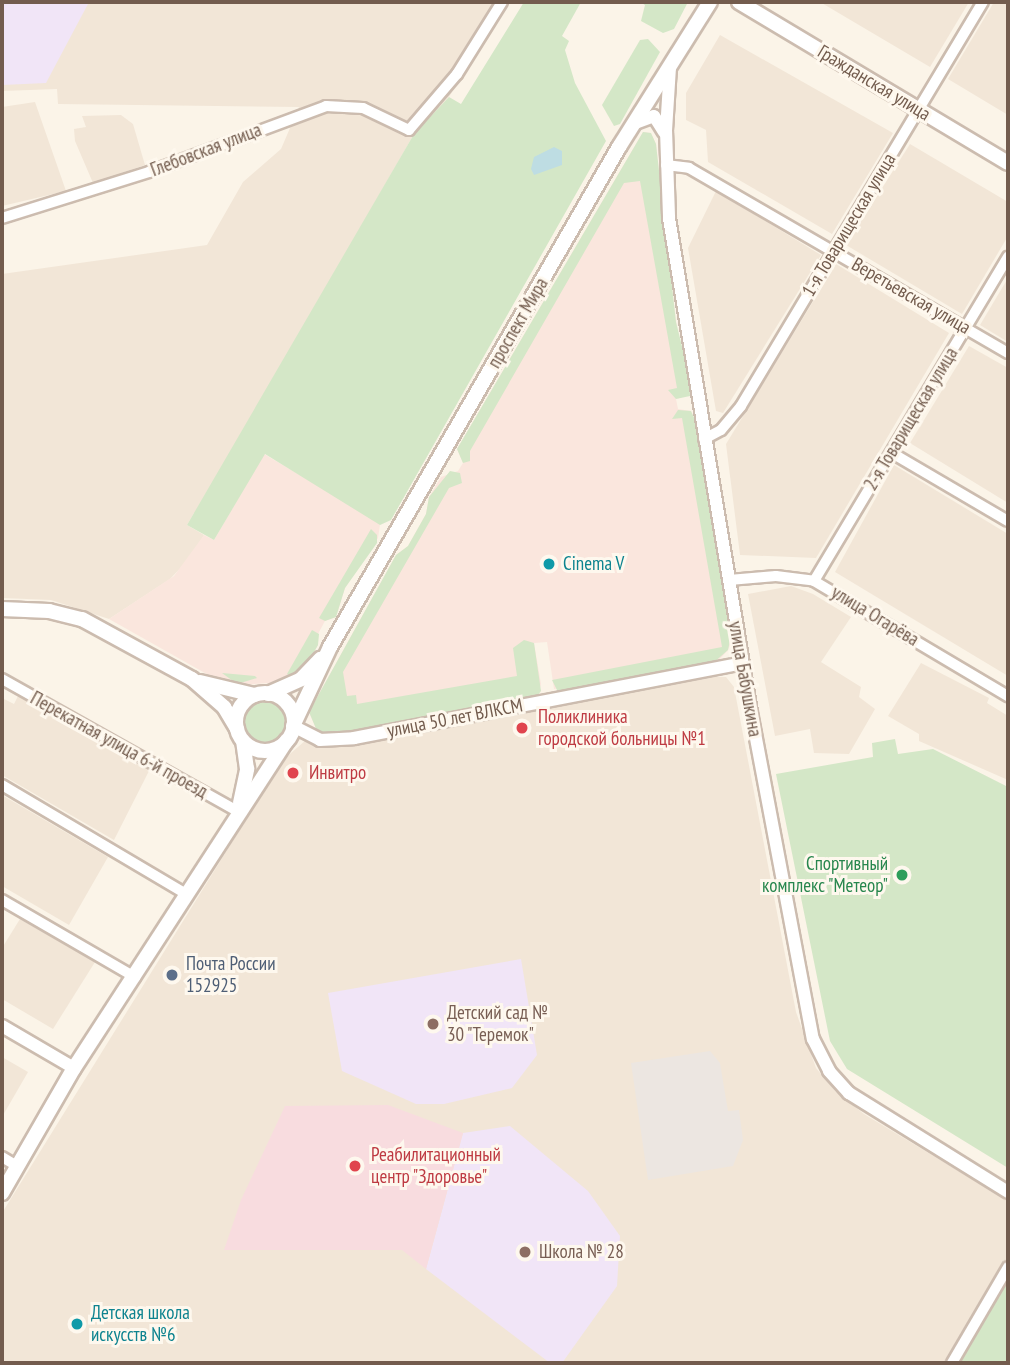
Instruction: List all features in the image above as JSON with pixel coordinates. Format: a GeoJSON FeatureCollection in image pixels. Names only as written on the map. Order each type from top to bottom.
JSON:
{"type":"FeatureCollection","features":[{"type":"Feature","properties":{"kind":"main road","name":"проспект Мира"},"geometry":{"type":"LineString","coordinates":[[293,726],[330,647],[632,125],[710,2]]}},
{"type":"Feature","properties":{"kind":"main road","name":"Гражданская улица"},"geometry":{"type":"LineString","coordinates":[[739,2],[1008,163]]}},
{"type":"Feature","properties":{"kind":"main road"},"geometry":{"type":"LineString","coordinates":[[2,609],[49,611],[82,619],[192,679],[224,706],[240,735],[261,751],[286,741]]}},
{"type":"Feature","properties":{"kind":"main road","name":"проспект Мира"},"geometry":{"type":"LineString","coordinates":[[261,694],[301,679],[330,647]]}},
{"type":"Feature","properties":{"kind":"main road"},"geometry":{"type":"LineString","coordinates":[[2,1193],[74,1068],[135,977],[237,811],[286,741],[293,726],[286,703],[261,694],[192,679]]}},
{"type":"Feature","properties":{"kind":"main road"},"geometry":{"type":"LineString","coordinates":[[237,811],[247,769],[240,735],[239,709],[261,694]]}},
{"type":"Feature","properties":{"kind":"street","name":"Глебовская улица"},"geometry":{"type":"LineString","coordinates":[[2,218],[124,181],[326,106],[363,108],[409,130],[457,74],[502,2]]}},
{"type":"Feature","properties":{"kind":"street","name":"1-я Товарищеская улица"},"geometry":{"type":"LineString","coordinates":[[704,439],[721,430],[741,406],[983,2]]}},
{"type":"Feature","properties":{"kind":"street","name":"улица Бабушкина"},"geometry":{"type":"LineString","coordinates":[[671,65],[666,145],[669,218],[704,439],[806,1009],[823,1062],[858,1100],[1008,1192]]}},
{"type":"Feature","properties":{"kind":"street"},"geometry":{"type":"LineString","coordinates":[[632,125],[643,117],[654,116],[661,124],[666,145]]}},
{"type":"Feature","properties":{"kind":"street","name":"Веретьевская улица"},"geometry":{"type":"LineString","coordinates":[[666,165],[689,168],[1008,353]]}},
{"type":"Feature","properties":{"kind":"street","name":"2-я Товарищеская улица"},"geometry":{"type":"LineString","coordinates":[[814,581],[1008,257]]}},
{"type":"Feature","properties":{"kind":"street"},"geometry":{"type":"LineString","coordinates":[[892,453],[1008,521]]}},
{"type":"Feature","properties":{"kind":"street","name":"улица Огарёва"},"geometry":{"type":"LineString","coordinates":[[729,580],[776,576],[814,581],[1008,696]]}},
{"type":"Feature","properties":{"kind":"street","name":"улица 50 лет ВЛКСМ"},"geometry":{"type":"LineString","coordinates":[[293,726],[320,740],[354,738],[743,663]]}},
{"type":"Feature","properties":{"kind":"street","name":"Перекатная улица 6-й проезд"},"geometry":{"type":"LineString","coordinates":[[2,679],[237,811]]}},
{"type":"Feature","properties":{"kind":"street"},"geometry":{"type":"LineString","coordinates":[[2,785],[186,894]]}},
{"type":"Feature","properties":{"kind":"street"},"geometry":{"type":"LineString","coordinates":[[2,900],[135,977]]}},
{"type":"Feature","properties":{"kind":"street"},"geometry":{"type":"LineString","coordinates":[[2,1026],[74,1068]]}},
{"type":"Feature","properties":{"kind":"street"},"geometry":{"type":"LineString","coordinates":[[2,1157],[17,1166]]}},
{"type":"Feature","properties":{"kind":"street"},"geometry":{"type":"LineString","coordinates":[[952,1363],[1008,1267]]}},
{"type":"Feature","properties":{"kind":"shaded area"},"geometry":{"type":"Polygon","coordinates":[[[2,2],[507,2],[449,97],[414,134],[197,514],[194,513],[187,525],[204,535],[191,557],[170,579],[109,619],[51,600],[2,598],[2,274],[207,245],[243,182],[281,149],[299,107],[58,104],[57,89],[2,91],[2,2]]]}},
{"type":"Feature","properties":{"kind":"shaded area"},"geometry":{"type":"Polygon","coordinates":[[[2,2],[89,2],[46,83],[2,85],[2,2]]]}},
{"type":"Feature","properties":{"kind":"shaded area"},"geometry":{"type":"Polygon","coordinates":[[[820,2],[969,2],[930,67],[820,2]]]}},
{"type":"Feature","properties":{"kind":"shaded area"},"geometry":{"type":"Polygon","coordinates":[[[994,2],[1008,2],[1008,115],[948,79],[994,2]]]}},
{"type":"Feature","properties":{"kind":"shaded area"},"geometry":{"type":"Polygon","coordinates":[[[720,35],[893,133],[832,234],[708,162],[706,130],[686,120],[686,93],[720,35]]]}},
{"type":"Feature","properties":{"kind":"shaded area"},"geometry":{"type":"Polygon","coordinates":[[[35,102],[66,191],[2,206],[2,107],[35,102]]]}},
{"type":"Feature","properties":{"kind":"shaded area"},"geometry":{"type":"Polygon","coordinates":[[[121,115],[133,124],[145,165],[93,183],[75,141],[74,129],[86,127],[82,116],[121,115]]]}},
{"type":"Feature","properties":{"kind":"shaded area"},"geometry":{"type":"Polygon","coordinates":[[[643,132],[651,133],[656,144],[676,322],[691,394],[676,399],[678,409],[691,411],[696,422],[731,642],[728,650],[718,661],[554,689],[547,642],[534,643],[541,684],[538,695],[317,731],[309,712],[396,555],[408,546],[426,514],[429,497],[441,477],[458,471],[463,463],[457,449],[643,132]]]}},
{"type":"Feature","properties":{"kind":"shaded area"},"geometry":{"type":"Polygon","coordinates":[[[910,144],[1008,202],[1008,236],[962,314],[846,245],[910,144]]]}},
{"type":"Feature","properties":{"kind":"shaded area"},"geometry":{"type":"Polygon","coordinates":[[[716,191],[821,255],[723,413],[716,411],[688,248],[716,191]]]}},
{"type":"Feature","properties":{"kind":"shaded area"},"geometry":{"type":"Polygon","coordinates":[[[836,264],[949,333],[816,558],[740,555],[726,444],[836,264]]]}},
{"type":"Feature","properties":{"kind":"shaded area"},"geometry":{"type":"Polygon","coordinates":[[[1008,278],[1008,342],[980,325],[1008,278]]]}},
{"type":"Feature","properties":{"kind":"shaded area"},"geometry":{"type":"Polygon","coordinates":[[[969,346],[1008,368],[1008,503],[910,443],[969,346]]]}},
{"type":"Feature","properties":{"kind":"shaded area"},"geometry":{"type":"Polygon","coordinates":[[[264,454],[375,519],[380,525],[378,538],[345,588],[336,617],[325,621],[318,634],[318,645],[305,668],[283,682],[228,686],[109,619],[174,576],[204,535],[214,540],[264,454]]]}},
{"type":"Feature","properties":{"kind":"shaded area"},"geometry":{"type":"Polygon","coordinates":[[[894,465],[1008,534],[1008,676],[835,572],[894,465]]]}},
{"type":"Feature","properties":{"kind":"shaded area"},"geometry":{"type":"Polygon","coordinates":[[[791,586],[813,594],[851,617],[821,662],[861,687],[859,697],[875,709],[849,754],[814,753],[810,729],[775,736],[748,594],[791,586]]]}},
{"type":"Feature","properties":{"kind":"shaded area"},"geometry":{"type":"Polygon","coordinates":[[[921,663],[989,698],[987,703],[1008,716],[1008,780],[919,741],[919,734],[888,716],[921,663]]]}},
{"type":"Feature","properties":{"kind":"shaded area"},"geometry":{"type":"Polygon","coordinates":[[[714,677],[726,677],[734,687],[796,1012],[816,1068],[835,1091],[864,1114],[1008,1201],[1008,1363],[2,1363],[2,1213],[283,760],[306,740],[324,747],[355,744],[714,677]]]}},
{"type":"Feature","properties":{"kind":"shaded area"},"geometry":{"type":"Polygon","coordinates":[[[20,692],[150,769],[114,840],[2,775],[2,698],[14,704],[20,692]]]}},
{"type":"Feature","properties":{"kind":"shaded area"},"geometry":{"type":"Polygon","coordinates":[[[2,795],[108,857],[69,925],[2,886],[2,795]]]}},
{"type":"Feature","properties":{"kind":"shaded area"},"geometry":{"type":"Polygon","coordinates":[[[20,919],[95,962],[53,1029],[2,999],[2,948],[20,919]]]}},
{"type":"Feature","properties":{"kind":"shaded area","name":"Детский сад № 30 \"Теремок\""},"geometry":{"type":"Polygon","coordinates":[[[521,959],[537,1055],[512,1088],[444,1104],[416,1104],[342,1071],[328,993],[521,959]]]}},
{"type":"Feature","properties":{"kind":"shaded area"},"geometry":{"type":"Polygon","coordinates":[[[710,1051],[720,1063],[728,1111],[739,1110],[743,1140],[733,1166],[648,1180],[631,1063],[710,1051]]]}},
{"type":"Feature","properties":{"kind":"shaded area"},"geometry":{"type":"Polygon","coordinates":[[[2,1057],[28,1072],[2,1117],[2,1057]]]}},
{"type":"Feature","properties":{"kind":"shaded area","name":"Реабилитационный центр \"Здоровье\""},"geometry":{"type":"Polygon","coordinates":[[[388,1105],[463,1133],[426,1269],[402,1250],[224,1250],[241,1200],[285,1106],[388,1105]]]}},
{"type":"Feature","properties":{"kind":"shaded area","name":"Школа № 28"},"geometry":{"type":"Polygon","coordinates":[[[510,1126],[588,1191],[620,1236],[617,1286],[562,1363],[550,1363],[426,1269],[463,1133],[510,1126]]]}},
{"type":"Feature","properties":{"kind":"green space"},"geometry":{"type":"Polygon","coordinates":[[[524,2],[581,2],[562,36],[569,41],[565,50],[575,83],[606,141],[391,520],[380,525],[265,454],[214,540],[187,525],[414,134],[449,97],[461,104],[524,2]]]}},
{"type":"Feature","properties":{"kind":"green space"},"geometry":{"type":"Polygon","coordinates":[[[640,2],[688,2],[674,29],[663,33],[641,21],[645,5],[640,2]]]}},
{"type":"Feature","properties":{"kind":"green space"},"geometry":{"type":"Polygon","coordinates":[[[648,39],[660,52],[620,124],[614,126],[602,105],[640,40],[648,39]]]}},
{"type":"Feature","properties":{"kind":"green space"},"geometry":{"type":"Polygon","coordinates":[[[643,132],[651,133],[656,144],[676,322],[689,375],[690,396],[676,399],[668,390],[677,388],[640,181],[624,183],[470,451],[470,461],[463,463],[457,449],[643,132]]]}},
{"type":"Feature","properties":{"kind":"green space"},"geometry":{"type":"Polygon","coordinates":[[[678,410],[691,411],[696,422],[732,631],[728,650],[712,664],[558,692],[552,680],[722,647],[682,418],[672,419],[678,410]]]}},
{"type":"Feature","properties":{"kind":"green space"},"geometry":{"type":"Polygon","coordinates":[[[450,471],[460,473],[462,483],[449,488],[343,672],[347,696],[356,695],[357,704],[517,676],[513,648],[524,640],[534,643],[541,691],[538,695],[328,735],[317,731],[309,712],[396,555],[408,546],[426,514],[429,497],[450,471]]]}},
{"type":"Feature","properties":{"kind":"green space"},"geometry":{"type":"Polygon","coordinates":[[[371,529],[377,535],[377,543],[345,588],[336,617],[325,621],[319,618],[371,529]]]}},
{"type":"Feature","properties":{"kind":"green space"},"geometry":{"type":"Polygon","coordinates":[[[312,630],[319,634],[318,645],[305,668],[292,677],[287,674],[312,630]]]}},
{"type":"Feature","properties":{"kind":"green space"},"geometry":{"type":"Polygon","coordinates":[[[222,673],[255,676],[257,678],[237,684],[222,673]]]}},
{"type":"Feature","properties":{"kind":"green space"},"geometry":{"type":"Polygon","coordinates":[[[265,697],[283,704],[290,722],[283,740],[265,747],[247,740],[240,722],[247,704],[265,697]]]}},
{"type":"Feature","properties":{"kind":"green space","name":"Спортивный комплекс \"Метеор\""},"geometry":{"type":"Polygon","coordinates":[[[895,739],[898,754],[933,749],[1008,787],[1008,1168],[847,1069],[830,1041],[776,774],[873,757],[872,743],[895,739]]]}},
{"type":"Feature","properties":{"kind":"green space"},"geometry":{"type":"Polygon","coordinates":[[[1008,1277],[1008,1363],[957,1363],[1008,1277]]]}},
{"type":"Feature","properties":{"kind":"water"},"geometry":{"type":"Polygon","coordinates":[[[554,147],[562,151],[562,165],[534,175],[531,169],[534,157],[554,147]]]}},
{"type":"Feature","properties":{"kind":"place","name":"Cinema V"},"geometry":{"type":"Point","coordinates":[549,564]}},
{"type":"Feature","properties":{"kind":"place","name":"Поликлиника городской больницы №1"},"geometry":{"type":"Point","coordinates":[522,728]}},
{"type":"Feature","properties":{"kind":"place","name":"Инвитро"},"geometry":{"type":"Point","coordinates":[293,773]}},
{"type":"Feature","properties":{"kind":"place","name":"Спортивный комплекс \"Метеор\""},"geometry":{"type":"Point","coordinates":[902,875]}},
{"type":"Feature","properties":{"kind":"place","name":"Почта России 152925"},"geometry":{"type":"Point","coordinates":[172,975]}},
{"type":"Feature","properties":{"kind":"place","name":"Детский сад № 30 \"Теремок\""},"geometry":{"type":"Point","coordinates":[433,1024]}},
{"type":"Feature","properties":{"kind":"place","name":"Реабилитационный центр \"Здоровье\""},"geometry":{"type":"Point","coordinates":[355,1166]}},
{"type":"Feature","properties":{"kind":"place","name":"Школа № 28"},"geometry":{"type":"Point","coordinates":[525,1252]}},
{"type":"Feature","properties":{"kind":"place","name":"Детская школа искусств №6"},"geometry":{"type":"Point","coordinates":[77,1324]}}]}
